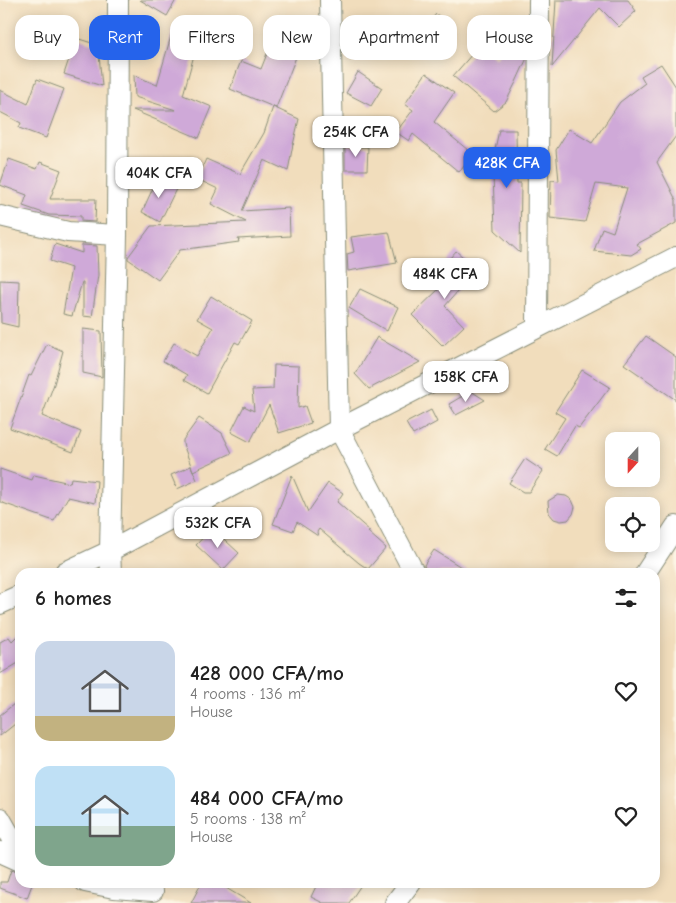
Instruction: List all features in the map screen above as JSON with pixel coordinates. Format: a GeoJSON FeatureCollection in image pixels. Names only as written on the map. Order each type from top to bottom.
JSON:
{"type":"FeatureCollection","features":[{"type":"Feature","properties":{"kind":"street"},"geometry":{"type":"LineString","coordinates":[[111,568],[117,235],[118,0]]}},
{"type":"Feature","properties":{"kind":"street"},"geometry":{"type":"LineString","coordinates":[[330,0],[339,429],[412,568]]}},
{"type":"Feature","properties":{"kind":"street"},"geometry":{"type":"LineString","coordinates":[[537,328],[539,0]]}},
{"type":"Feature","properties":{"kind":"street"},"geometry":{"type":"LineString","coordinates":[[0,216],[68,232],[117,235]]}},
{"type":"Feature","properties":{"kind":"street"},"geometry":{"type":"LineString","coordinates":[[74,568],[110,551],[339,429],[676,257]]}},
{"type":"Feature","properties":{"kind":"street"},"geometry":{"type":"LineString","coordinates":[[649,568],[676,526]]}},
{"type":"Feature","properties":{"kind":"street"},"geometry":{"type":"LineString","coordinates":[[0,604],[15,596]]}},
{"type":"Feature","properties":{"kind":"street"},"geometry":{"type":"LineString","coordinates":[[0,818],[15,843]]}},
{"type":"Feature","properties":{"kind":"street"},"geometry":{"type":"LineString","coordinates":[[0,852],[15,859]]}},
{"type":"Feature","properties":{"kind":"street"},"geometry":{"type":"LineString","coordinates":[[114,888],[153,892]]}},
{"type":"Feature","properties":{"kind":"street"},"geometry":{"type":"LineString","coordinates":[[395,903],[406,888]]}},
{"type":"Feature","properties":{"kind":"building"},"geometry":{"type":"Polygon","coordinates":[[[140,0],[176,0],[167,16],[140,0]]]}},
{"type":"Feature","properties":{"kind":"building"},"geometry":{"type":"Polygon","coordinates":[[[556,0],[628,0],[636,11],[619,27],[600,8],[552,67],[556,0]]]}},
{"type":"Feature","properties":{"kind":"building"},"geometry":{"type":"Polygon","coordinates":[[[79,39],[89,42],[89,60],[99,60],[102,86],[64,74],[69,60],[79,60],[79,39]]]}},
{"type":"Feature","properties":{"kind":"building"},"geometry":{"type":"Polygon","coordinates":[[[170,40],[170,60],[193,60],[183,95],[212,107],[199,138],[133,110],[176,110],[135,97],[134,75],[157,85],[170,40]]]}},
{"type":"Feature","properties":{"kind":"building"},"geometry":{"type":"Polygon","coordinates":[[[265,60],[295,60],[276,108],[230,89],[241,61],[261,69],[265,60]]]}},
{"type":"Feature","properties":{"kind":"building"},"geometry":{"type":"Polygon","coordinates":[[[467,60],[526,60],[506,102],[494,111],[453,76],[467,60]]]}},
{"type":"Feature","properties":{"kind":"building"},"geometry":{"type":"Polygon","coordinates":[[[661,64],[676,87],[676,136],[657,162],[676,200],[676,223],[637,244],[641,249],[631,255],[594,251],[602,228],[613,232],[627,188],[596,184],[585,222],[550,218],[551,180],[559,181],[556,150],[569,129],[592,143],[620,102],[645,83],[641,76],[661,64]]]}},
{"type":"Feature","properties":{"kind":"building"},"geometry":{"type":"Polygon","coordinates":[[[358,72],[382,88],[371,106],[346,93],[358,72]]]}},
{"type":"Feature","properties":{"kind":"building"},"geometry":{"type":"Polygon","coordinates":[[[426,73],[454,93],[434,122],[474,155],[459,172],[413,134],[409,141],[396,132],[413,110],[405,104],[426,73]]]}},
{"type":"Feature","properties":{"kind":"building"},"geometry":{"type":"Polygon","coordinates":[[[37,79],[64,89],[46,138],[19,128],[21,123],[0,112],[0,90],[28,104],[37,79]]]}},
{"type":"Feature","properties":{"kind":"building"},"geometry":{"type":"Polygon","coordinates":[[[273,107],[299,119],[288,171],[264,160],[242,211],[289,208],[290,236],[238,239],[239,242],[180,250],[158,280],[128,259],[151,226],[246,222],[211,204],[218,189],[197,179],[206,159],[240,174],[264,133],[273,107]]]}},
{"type":"Feature","properties":{"kind":"building"},"geometry":{"type":"Polygon","coordinates":[[[499,130],[516,130],[517,183],[521,183],[520,253],[495,230],[493,174],[490,174],[499,130]]]}},
{"type":"Feature","properties":{"kind":"building"},"geometry":{"type":"Polygon","coordinates":[[[345,146],[368,147],[367,170],[345,170],[345,146]]]}},
{"type":"Feature","properties":{"kind":"building"},"geometry":{"type":"Polygon","coordinates":[[[9,159],[37,169],[40,162],[61,170],[50,199],[96,199],[95,222],[81,221],[81,216],[49,215],[23,206],[27,195],[0,185],[9,159]]]}},
{"type":"Feature","properties":{"kind":"building"},"geometry":{"type":"Polygon","coordinates":[[[158,177],[177,187],[160,222],[142,212],[158,177]]]}},
{"type":"Feature","properties":{"kind":"building"},"geometry":{"type":"Polygon","coordinates":[[[389,232],[397,263],[348,271],[347,254],[354,252],[351,237],[389,232]]]}},
{"type":"Feature","properties":{"kind":"building"},"geometry":{"type":"Polygon","coordinates":[[[55,244],[82,253],[82,245],[97,246],[98,275],[92,317],[83,316],[83,282],[72,316],[63,314],[71,268],[50,261],[55,244]]]}},
{"type":"Feature","properties":{"kind":"building"},"geometry":{"type":"Polygon","coordinates":[[[456,251],[477,269],[445,306],[464,326],[443,346],[412,315],[441,287],[432,279],[456,251]]]}},
{"type":"Feature","properties":{"kind":"building"},"geometry":{"type":"Polygon","coordinates":[[[0,280],[19,281],[18,327],[1,323],[0,280]]]}},
{"type":"Feature","properties":{"kind":"building"},"geometry":{"type":"Polygon","coordinates":[[[360,289],[398,307],[387,331],[349,308],[360,289]]]}},
{"type":"Feature","properties":{"kind":"building"},"geometry":{"type":"Polygon","coordinates":[[[211,296],[252,321],[239,344],[235,342],[207,393],[184,380],[187,375],[163,361],[174,343],[197,356],[213,328],[197,319],[211,296]]]}},
{"type":"Feature","properties":{"kind":"building"},"geometry":{"type":"Polygon","coordinates":[[[83,329],[101,331],[102,377],[83,373],[83,329]]]}},
{"type":"Feature","properties":{"kind":"building"},"geometry":{"type":"Polygon","coordinates":[[[646,336],[676,357],[676,400],[624,364],[646,336]]]}},
{"type":"Feature","properties":{"kind":"building"},"geometry":{"type":"Polygon","coordinates":[[[377,337],[420,362],[369,389],[355,374],[377,337]]]}},
{"type":"Feature","properties":{"kind":"building"},"geometry":{"type":"Polygon","coordinates":[[[47,344],[63,351],[54,384],[42,416],[81,432],[73,452],[10,428],[29,375],[31,376],[47,344]]]}},
{"type":"Feature","properties":{"kind":"building"},"geometry":{"type":"Polygon","coordinates":[[[274,365],[299,366],[298,408],[305,406],[311,423],[279,433],[269,405],[250,442],[231,432],[244,406],[254,411],[252,390],[273,389],[274,365]]]}},
{"type":"Feature","properties":{"kind":"building"},"geometry":{"type":"Polygon","coordinates":[[[582,370],[610,387],[579,428],[575,426],[557,456],[545,449],[565,418],[555,412],[582,370]]]}},
{"type":"Feature","properties":{"kind":"building"},"geometry":{"type":"Polygon","coordinates":[[[471,391],[485,400],[456,415],[449,404],[471,391]]]}},
{"type":"Feature","properties":{"kind":"building"},"geometry":{"type":"Polygon","coordinates":[[[431,410],[437,422],[413,435],[406,423],[431,410]]]}},
{"type":"Feature","properties":{"kind":"building"},"geometry":{"type":"Polygon","coordinates":[[[199,418],[222,433],[232,453],[193,471],[183,440],[199,418]]]}},
{"type":"Feature","properties":{"kind":"building"},"geometry":{"type":"Polygon","coordinates":[[[525,459],[543,471],[529,492],[523,492],[509,483],[525,459]]]}},
{"type":"Feature","properties":{"kind":"building"},"geometry":{"type":"Polygon","coordinates":[[[191,466],[197,480],[177,489],[171,475],[191,466]]]}},
{"type":"Feature","properties":{"kind":"building"},"geometry":{"type":"Polygon","coordinates":[[[0,469],[32,480],[34,475],[70,483],[71,478],[97,481],[95,503],[68,497],[54,521],[0,502],[0,469]]]}},
{"type":"Feature","properties":{"kind":"building"},"geometry":{"type":"Polygon","coordinates":[[[292,475],[308,512],[328,483],[343,493],[337,502],[386,548],[369,568],[366,568],[319,529],[317,532],[318,536],[297,522],[293,531],[273,524],[292,475]]]}},
{"type":"Feature","properties":{"kind":"building"},"geometry":{"type":"Polygon","coordinates":[[[558,495],[566,496],[572,500],[575,507],[573,514],[568,520],[554,519],[549,513],[548,501],[558,495]]]}},
{"type":"Feature","properties":{"kind":"building"},"geometry":{"type":"Polygon","coordinates":[[[212,528],[239,553],[225,568],[221,568],[196,545],[212,528]]]}},
{"type":"Feature","properties":{"kind":"building"},"geometry":{"type":"Polygon","coordinates":[[[434,550],[463,568],[425,568],[424,565],[434,550]]]}},
{"type":"Feature","properties":{"kind":"building"},"geometry":{"type":"Polygon","coordinates":[[[9,637],[12,641],[15,638],[15,665],[0,674],[0,642],[9,637]]]}},
{"type":"Feature","properties":{"kind":"building"},"geometry":{"type":"Polygon","coordinates":[[[14,704],[15,705],[15,724],[0,736],[0,715],[14,704]]]}},
{"type":"Feature","properties":{"kind":"building"},"geometry":{"type":"Polygon","coordinates":[[[11,870],[15,871],[15,888],[31,888],[27,898],[0,888],[0,882],[7,882],[11,870]]]}},
{"type":"Feature","properties":{"kind":"building"},"geometry":{"type":"Polygon","coordinates":[[[199,888],[226,888],[251,903],[191,903],[199,888]]]}},
{"type":"Feature","properties":{"kind":"building"},"geometry":{"type":"Polygon","coordinates":[[[315,888],[359,888],[349,903],[323,903],[311,897],[315,888]]]}}]}
